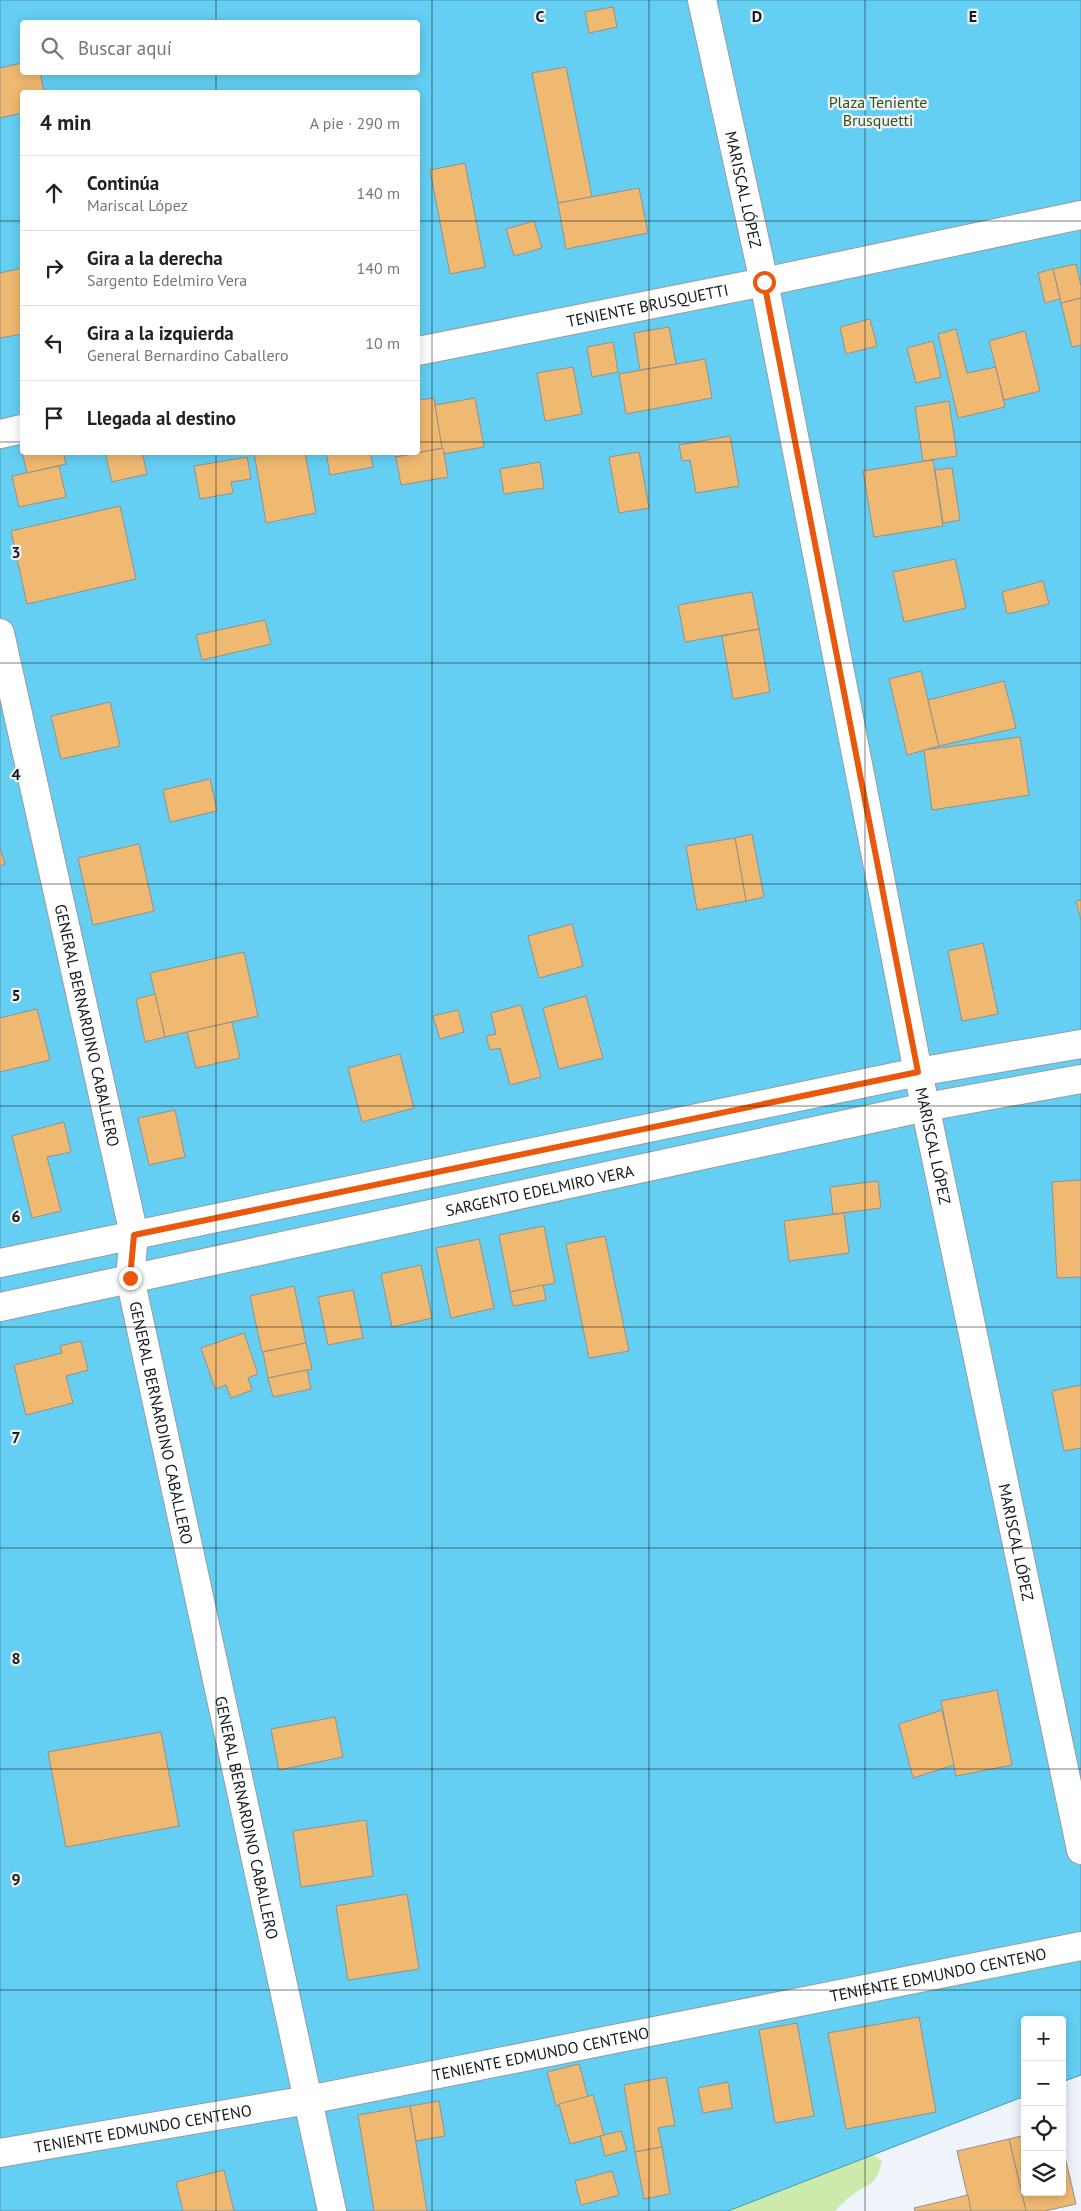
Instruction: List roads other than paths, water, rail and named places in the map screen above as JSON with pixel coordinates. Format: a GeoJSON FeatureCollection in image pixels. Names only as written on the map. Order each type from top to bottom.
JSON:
{"type":"FeatureCollection","features":[{"type":"Feature","properties":{"kind":"street","name":"MARISCAL LÓPEZ"},"geometry":{"type":"LineString","coordinates":[[702,0],[764,282],[918,1072],[1081,1850]]}},
{"type":"Feature","properties":{"kind":"street","name":"TENIENTE BRUSQUETTI"},"geometry":{"type":"LineString","coordinates":[[420,351],[764,282],[1081,215]]}},
{"type":"Feature","properties":{"kind":"street"},"geometry":{"type":"LineString","coordinates":[[0,434],[20,429]]}},
{"type":"Feature","properties":{"kind":"street","name":"GENERAL BERNARDINO CABALLERO"},"geometry":{"type":"LineString","coordinates":[[0,633],[134,1235],[130,1278],[332,2211]]}},
{"type":"Feature","properties":{"kind":"street"},"geometry":{"type":"LineString","coordinates":[[0,1263],[918,1072],[1081,1044]]}},
{"type":"Feature","properties":{"kind":"street","name":"SARGENTO EDELMIRO VERA"},"geometry":{"type":"LineString","coordinates":[[0,1307],[926,1107],[1081,1079]]}},
{"type":"Feature","properties":{"kind":"street","name":"TENIENTE EDMUNDO CENTENO"},"geometry":{"type":"LineString","coordinates":[[0,2153],[308,2100],[1081,1946]]}},
{"type":"Feature","properties":{"kind":"water"},"geometry":{"type":"Polygon","coordinates":[[[0,0],[1081,0],[1081,2075],[1066,2081],[1066,2016],[1021,2016],[1021,2098],[728,2211],[0,2211],[0,0]]]}},
{"type":"Feature","properties":{"kind":"park label","name":"Plaza Teniente Brusquetti"},"geometry":{"type":"Point","coordinates":[878,111]}}]}
